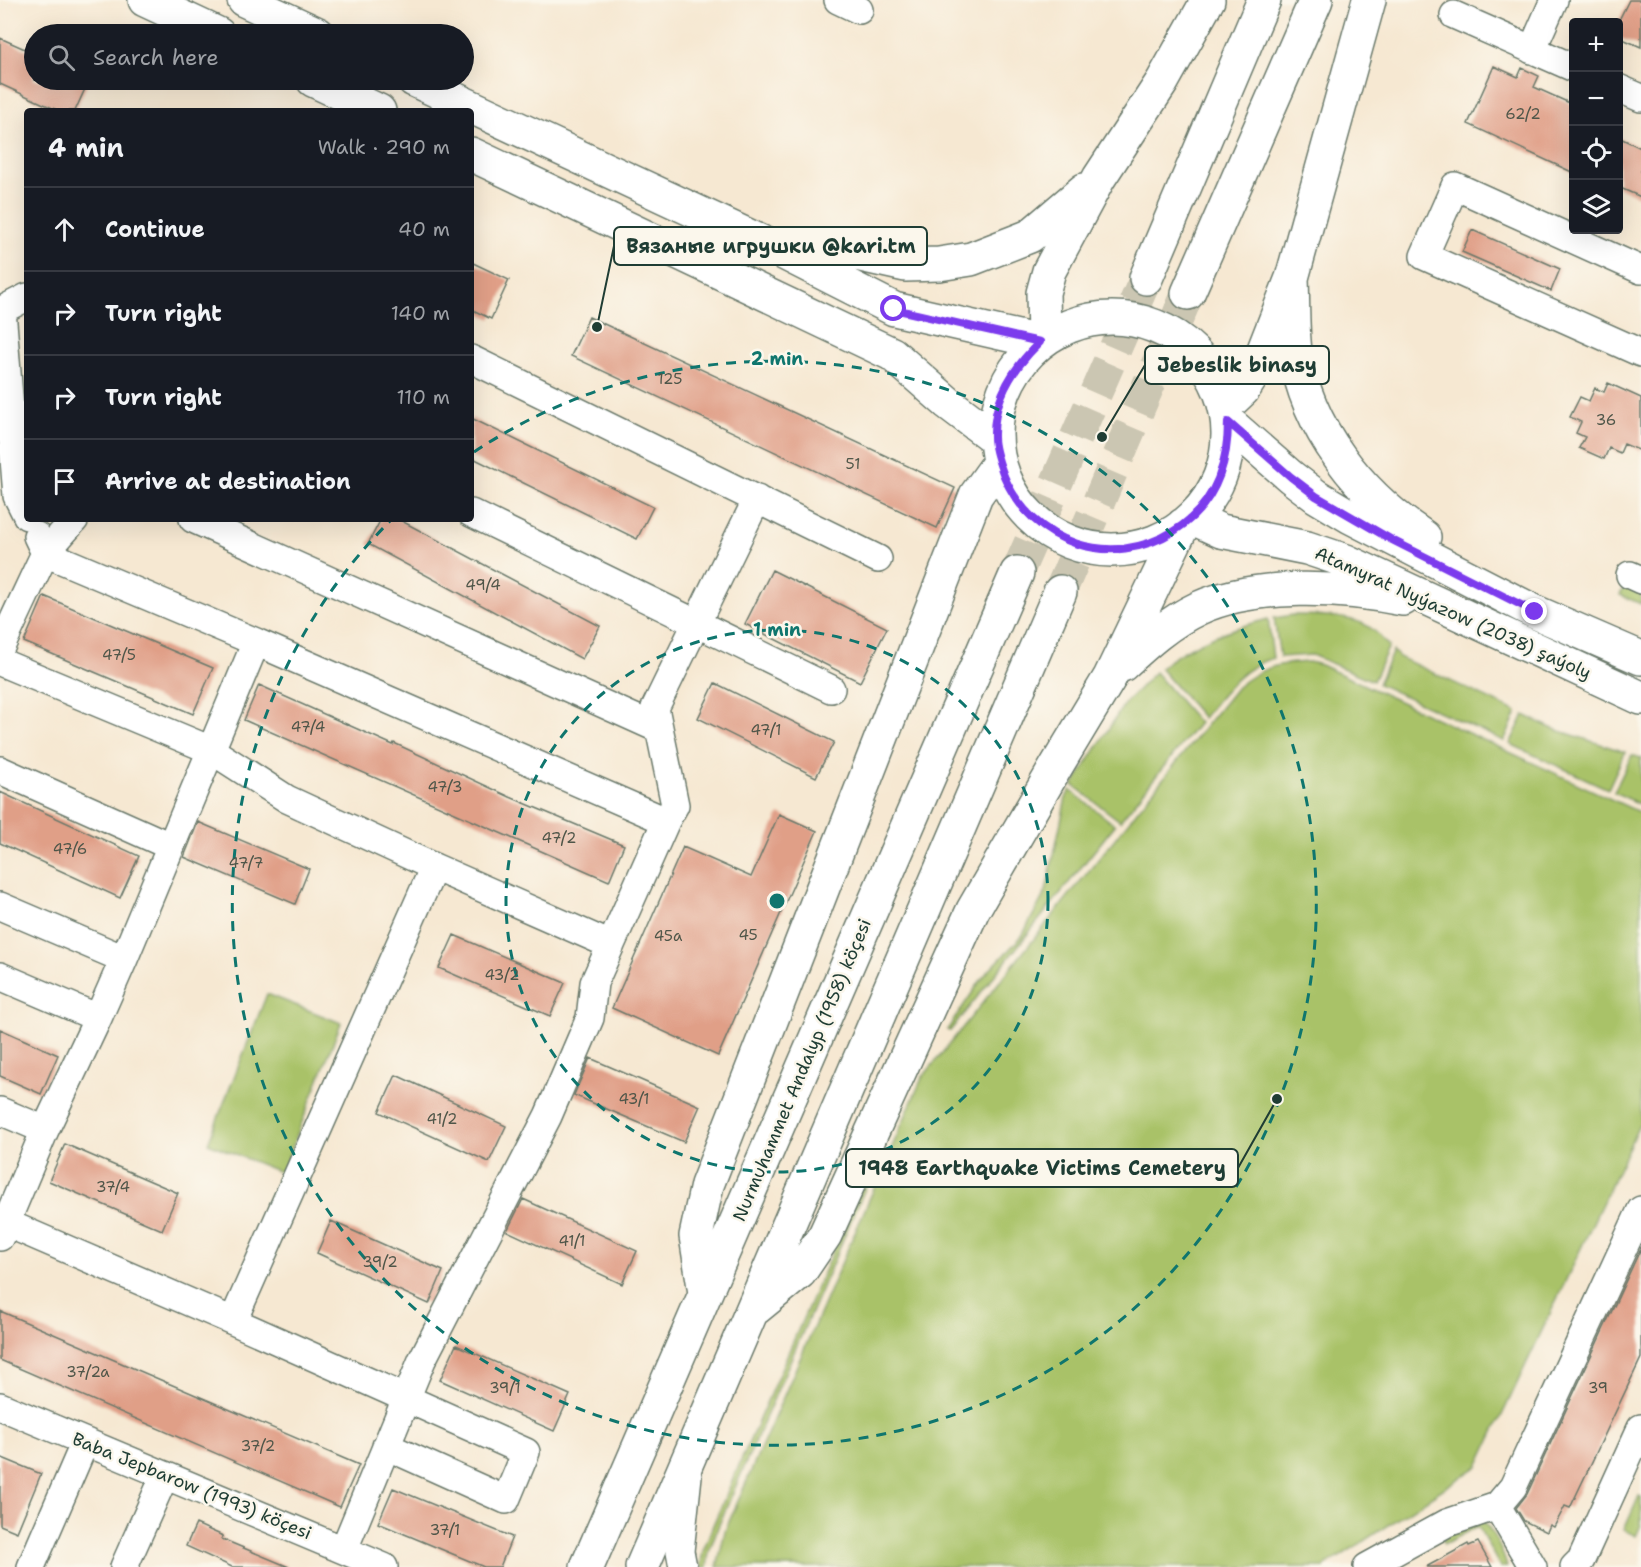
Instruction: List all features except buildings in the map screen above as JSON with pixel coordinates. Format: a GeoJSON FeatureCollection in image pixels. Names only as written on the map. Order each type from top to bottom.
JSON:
{"type":"FeatureCollection","features":[{"type":"Feature","properties":{"kind":"main road"},"geometry":{"type":"LineString","coordinates":[[145,0],[197,24]]}},
{"type":"Feature","properties":{"kind":"main road"},"geometry":{"type":"LineString","coordinates":[[244,0],[296,24]]}},
{"type":"Feature","properties":{"kind":"main road"},"geometry":{"type":"LineString","coordinates":[[1042,340],[1043,293],[1049,271],[1099,178],[1162,82],[1208,0]]}},
{"type":"Feature","properties":{"kind":"main road"},"geometry":{"type":"LineString","coordinates":[[1146,278],[1264,0]]}},
{"type":"Feature","properties":{"kind":"main road"},"geometry":{"type":"LineString","coordinates":[[1188,293],[1316,0]]}},
{"type":"Feature","properties":{"kind":"main road"},"geometry":{"type":"LineString","coordinates":[[1227,414],[1256,370],[1292,278],[1369,0]]}},
{"type":"Feature","properties":{"kind":"main road"},"geometry":{"type":"LineString","coordinates":[[334,90],[373,108]]}},
{"type":"Feature","properties":{"kind":"main road"},"geometry":{"type":"LineString","coordinates":[[435,90],[770,246],[894,309],[1042,340]]}},
{"type":"Feature","properties":{"kind":"main road"},"geometry":{"type":"LineString","coordinates":[[474,155],[892,354],[948,403],[996,450]]}},
{"type":"Feature","properties":{"kind":"main road"},"geometry":{"type":"LineString","coordinates":[[770,246],[842,251],[905,265],[939,264],[971,259],[1030,236],[1099,178]]}},
{"type":"Feature","properties":{"kind":"main road"},"geometry":{"type":"LineString","coordinates":[[1292,278],[1295,351],[1304,386],[1313,410],[1351,473],[1372,497],[1398,520],[1535,612]]}},
{"type":"Feature","properties":{"kind":"main road"},"geometry":{"type":"LineString","coordinates":[[750,1313],[800,1272],[825,1235],[973,910],[1110,677],[1188,522],[1211,494],[1222,472],[1228,447],[1227,414],[1215,380],[1200,357],[1178,338],[1153,325],[1125,318],[1097,318],[1069,325],[1042,340],[1022,359],[1007,381],[998,405],[996,450],[1011,494],[1026,513],[1045,529],[1067,541],[1090,548],[1115,550],[1139,546],[1163,538],[1188,522]]}},
{"type":"Feature","properties":{"kind":"main road","name":"Atamyrat Nyýazow (2038) şaýoly"},"geometry":{"type":"LineString","coordinates":[[1227,414],[1291,477],[1316,496],[1392,540],[1535,612],[1641,658]]}},
{"type":"Feature","properties":{"kind":"main road"},"geometry":{"type":"LineString","coordinates":[[705,1293],[696,1236],[707,1185],[976,495],[996,450]]}},
{"type":"Feature","properties":{"kind":"main road","name":"Atamyrat Nyýazow (2038) şaýoly"},"geometry":{"type":"LineString","coordinates":[[1188,522],[1306,548],[1346,561],[1641,698]]}},
{"type":"Feature","properties":{"kind":"main road","name":"Nurmuhammet Andalyp (1958) köçesi"},"geometry":{"type":"LineString","coordinates":[[586,1567],[1017,573]]}},
{"type":"Feature","properties":{"kind":"main road"},"geometry":{"type":"LineString","coordinates":[[1110,677],[1172,623],[1200,608],[1231,598],[1258,593],[1294,591],[1361,592],[1451,609]]}},
{"type":"Feature","properties":{"kind":"main road"},"geometry":{"type":"LineString","coordinates":[[642,1567],[1060,592]]}},
{"type":"Feature","properties":{"kind":"street"},"geometry":{"type":"LineString","coordinates":[[1532,50],[1554,0]]}},
{"type":"Feature","properties":{"kind":"street"},"geometry":{"type":"LineString","coordinates":[[1454,15],[1569,66]]}},
{"type":"Feature","properties":{"kind":"street"},"geometry":{"type":"LineString","coordinates":[[1623,90],[1641,98]]}},
{"type":"Feature","properties":{"kind":"street"},"geometry":{"type":"LineString","coordinates":[[1641,270],[1455,186],[1424,256],[1641,353]]}},
{"type":"Feature","properties":{"kind":"street"},"geometry":{"type":"LineString","coordinates":[[18,508],[1,310],[24,298]]}},
{"type":"Feature","properties":{"kind":"street"},"geometry":{"type":"LineString","coordinates":[[474,360],[878,559]]}},
{"type":"Feature","properties":{"kind":"street"},"geometry":{"type":"LineString","coordinates":[[344,1549],[422,1360],[548,1116],[590,1018],[594,983],[675,805],[654,708],[757,499]]}},
{"type":"Feature","properties":{"kind":"street"},"geometry":{"type":"LineString","coordinates":[[474,514],[831,689]]}},
{"type":"Feature","properties":{"kind":"street"},"geometry":{"type":"LineString","coordinates":[[26,522],[45,553],[256,642],[666,821]]}},
{"type":"Feature","properties":{"kind":"street"},"geometry":{"type":"LineString","coordinates":[[0,649],[45,553],[72,522]]}},
{"type":"Feature","properties":{"kind":"street"},"geometry":{"type":"LineString","coordinates":[[200,522],[659,729]]}},
{"type":"Feature","properties":{"kind":"street"},"geometry":{"type":"LineString","coordinates":[[256,642],[124,959],[2,1228],[233,1321],[526,1452],[506,1500],[386,1446]]}},
{"type":"Feature","properties":{"kind":"street"},"geometry":{"type":"LineString","coordinates":[[0,662],[210,750],[287,799],[611,945]]}},
{"type":"Feature","properties":{"kind":"street"},"geometry":{"type":"LineString","coordinates":[[0,771],[170,846]]}},
{"type":"Feature","properties":{"kind":"street"},"geometry":{"type":"LineString","coordinates":[[233,1321],[434,867]]}},
{"type":"Feature","properties":{"kind":"street"},"geometry":{"type":"LineString","coordinates":[[0,906],[124,959]]}},
{"type":"Feature","properties":{"kind":"street"},"geometry":{"type":"LineString","coordinates":[[0,976],[98,1018]]}},
{"type":"Feature","properties":{"kind":"street"},"geometry":{"type":"LineString","coordinates":[[0,1111],[45,1130]]}},
{"type":"Feature","properties":{"kind":"street"},"geometry":{"type":"LineString","coordinates":[[1367,1567],[1447,1523],[1497,1506],[1513,1487],[1641,1210]]}},
{"type":"Feature","properties":{"kind":"street","name":"Baba Jepbarow (1993) köçesi"},"geometry":{"type":"LineString","coordinates":[[0,1406],[384,1567]]}},
{"type":"Feature","properties":{"kind":"street"},"geometry":{"type":"LineString","coordinates":[[1575,1567],[1581,1560],[1641,1428]]}},
{"type":"Feature","properties":{"kind":"street"},"geometry":{"type":"LineString","coordinates":[[31,1567],[85,1442]]}},
{"type":"Feature","properties":{"kind":"street"},"geometry":{"type":"LineString","coordinates":[[683,1567],[680,1551],[683,1514],[694,1446]]}},
{"type":"Feature","properties":{"kind":"street"},"geometry":{"type":"LineString","coordinates":[[124,1567],[165,1475]]}},
{"type":"Feature","properties":{"kind":"street"},"geometry":{"type":"LineString","coordinates":[[1497,1506],[1533,1567]]}},
{"type":"Feature","properties":{"kind":"green space"},"geometry":{"type":"Polygon","coordinates":[[[1626,584],[1641,591],[1641,604],[1620,595],[1626,584]]]}},
{"type":"Feature","properties":{"kind":"green space"},"geometry":{"type":"Polygon","coordinates":[[[1293,615],[1345,618],[1365,624],[1374,631],[1389,646],[1373,681],[1312,655],[1280,657],[1274,618],[1293,615]]]}},
{"type":"Feature","properties":{"kind":"green space"},"geometry":{"type":"Polygon","coordinates":[[[1268,619],[1273,658],[1242,674],[1203,718],[1160,668],[1184,651],[1211,637],[1268,619]]]}},
{"type":"Feature","properties":{"kind":"green space"},"geometry":{"type":"Polygon","coordinates":[[[1393,651],[1399,657],[1517,712],[1504,741],[1378,684],[1393,651]]]}},
{"type":"Feature","properties":{"kind":"green space"},"geometry":{"type":"Polygon","coordinates":[[[1309,662],[1321,665],[1641,813],[1641,1121],[1478,1466],[1324,1567],[717,1567],[725,1531],[922,1078],[1237,687],[1271,667],[1309,662]]]}},
{"type":"Feature","properties":{"kind":"green space"},"geometry":{"type":"Polygon","coordinates":[[[1155,672],[1199,723],[1120,821],[1073,785],[1125,703],[1155,672]]]}},
{"type":"Feature","properties":{"kind":"green space"},"geometry":{"type":"Polygon","coordinates":[[[1524,715],[1551,728],[1625,752],[1608,789],[1510,744],[1524,715]]]}},
{"type":"Feature","properties":{"kind":"green space"},"geometry":{"type":"Polygon","coordinates":[[[1632,755],[1641,758],[1641,805],[1614,792],[1632,755]]]}},
{"type":"Feature","properties":{"kind":"green space"},"geometry":{"type":"Polygon","coordinates":[[[1070,790],[1115,825],[950,1031],[947,1030],[983,977],[1022,936],[1046,891],[1066,798],[1070,790]]]}},
{"type":"Feature","properties":{"kind":"green space"},"geometry":{"type":"Polygon","coordinates":[[[267,994],[341,1023],[282,1173],[208,1143],[267,994]]]}},
{"type":"Feature","properties":{"kind":"green space"},"geometry":{"type":"Polygon","coordinates":[[[892,1115],[896,1117],[718,1527],[709,1552],[707,1567],[700,1567],[703,1551],[713,1525],[892,1115]]]}},
{"type":"Feature","properties":{"kind":"green space"},"geometry":{"type":"Polygon","coordinates":[[[1639,1496],[1641,1497],[1641,1525],[1636,1536],[1624,1530],[1639,1496]]]}},
{"type":"Feature","properties":{"kind":"green space"},"geometry":{"type":"Polygon","coordinates":[[[1480,1520],[1493,1533],[1507,1567],[1500,1567],[1478,1526],[1444,1544],[1441,1538],[1471,1522],[1480,1520]]]}},
{"type":"Feature","properties":{"kind":"tunnel"},"geometry":{"type":"LineString","coordinates":[[1017,573],[1146,278]]}},
{"type":"Feature","properties":{"kind":"tunnel"},"geometry":{"type":"LineString","coordinates":[[1060,592],[1188,293]]}},
{"type":"Feature","properties":{"kind":"place","name":"Вязаные игрушки @kari.tm"},"geometry":{"type":"Point","coordinates":[597,327]}},
{"type":"Feature","properties":{"kind":"place","name":"Jebeslik binasy"},"geometry":{"type":"Point","coordinates":[1102,437]}},
{"type":"Feature","properties":{"kind":"place","name":"1948 Earthquake Victims Cemetery"},"geometry":{"type":"Point","coordinates":[1277,1099]}},
{"type":"Feature","properties":{"kind":"route"},"geometry":{"type":"LineString","coordinates":[[894,309],[1040,342],[1022,359],[1007,381],[998,405],[993,438],[999,463],[1011,494],[1026,513],[1045,529],[1067,541],[1090,548],[1115,550],[1139,546],[1163,538],[1183,525],[1192,518],[1211,494],[1222,472],[1228,447],[1228,422],[1316,496],[1392,540],[1535,612]]}}]}
